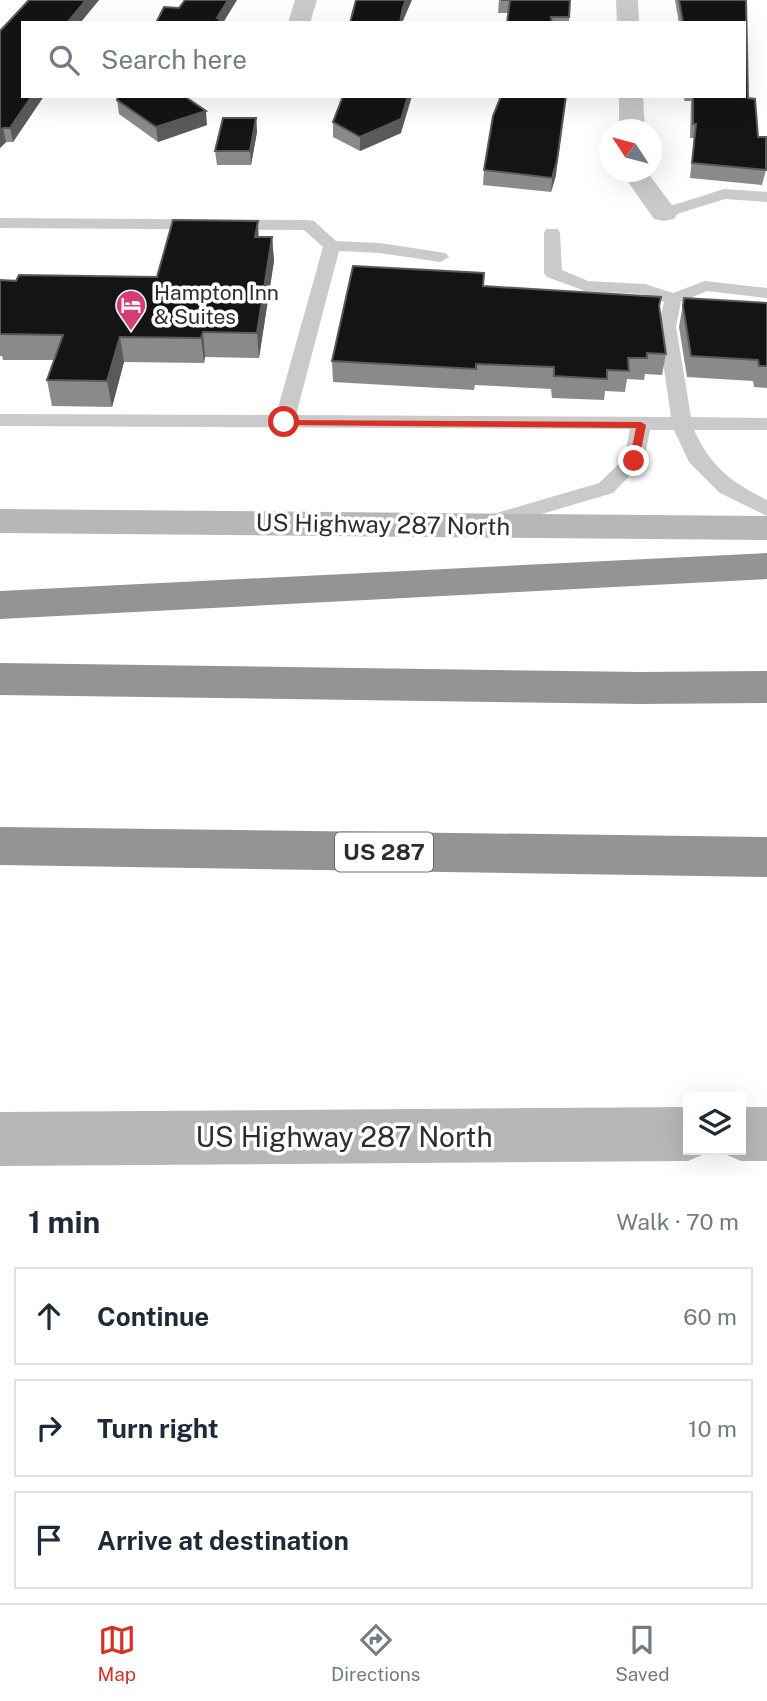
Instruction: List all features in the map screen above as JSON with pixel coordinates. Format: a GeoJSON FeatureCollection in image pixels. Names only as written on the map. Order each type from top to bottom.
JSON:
{"type":"FeatureCollection","features":[{"type":"Feature","properties":{"kind":"highway"},"geometry":{"type":"LineString","coordinates":[[0,605],[767,566]]}},
{"type":"Feature","properties":{"kind":"highway"},"geometry":{"type":"LineString","coordinates":[[0,679],[641,688],[767,687]]}},
{"type":"Feature","properties":{"kind":"highway","name":"US 287"},"geometry":{"type":"LineString","coordinates":[[0,846],[767,857]]}},
{"type":"Feature","properties":{"kind":"main road","name":"US Highway 287 North"},"geometry":{"type":"LineString","coordinates":[[0,521],[767,528]]}},
{"type":"Feature","properties":{"kind":"main road"},"geometry":{"type":"LineString","coordinates":[[746,1134],[767,1133]]}},
{"type":"Feature","properties":{"kind":"main road","name":"US Highway 287 North"},"geometry":{"type":"LineString","coordinates":[[0,1139],[683,1134]]}},
{"type":"Feature","properties":{"kind":"street"},"geometry":{"type":"LineString","coordinates":[[300,21],[306,0]]}},
{"type":"Feature","properties":{"kind":"street"},"geometry":{"type":"LineString","coordinates":[[627,0],[628,21]]}},
{"type":"Feature","properties":{"kind":"street"},"geometry":{"type":"LineString","coordinates":[[631,98],[632,119]]}},
{"type":"Feature","properties":{"kind":"street"},"geometry":{"type":"LineString","coordinates":[[641,182],[664,213]]}},
{"type":"Feature","properties":{"kind":"lane"},"geometry":{"type":"LineString","coordinates":[[664,213],[724,194],[767,197]]}},
{"type":"Feature","properties":{"kind":"lane"},"geometry":{"type":"LineString","coordinates":[[0,223],[308,225],[332,246],[380,248],[440,257]]}},
{"type":"Feature","properties":{"kind":"lane"},"geometry":{"type":"LineString","coordinates":[[552,233],[553,273],[585,286],[645,289],[673,299],[705,286],[767,293]]}},
{"type":"Feature","properties":{"kind":"lane"},"geometry":{"type":"LineString","coordinates":[[284,422],[332,246]]}},
{"type":"Feature","properties":{"kind":"lane"},"geometry":{"type":"LineString","coordinates":[[673,299],[667,327],[682,425],[696,457],[727,488],[767,509]]}},
{"type":"Feature","properties":{"kind":"lane"},"geometry":{"type":"LineString","coordinates":[[0,420],[767,424]]}},
{"type":"Feature","properties":{"kind":"lane"},"geometry":{"type":"LineString","coordinates":[[476,525],[606,488],[634,461],[641,425]]}},
{"type":"Feature","properties":{"kind":"building"},"geometry":{"type":"Polygon","coordinates":[[[29,0],[86,0],[69,21],[21,21],[21,98],[31,98],[10,128],[0,131],[0,31],[29,0]]]}},
{"type":"Feature","properties":{"kind":"building"},"geometry":{"type":"Polygon","coordinates":[[[185,0],[228,0],[217,18],[220,18],[219,21],[157,21],[164,7],[179,8],[185,0]]]}},
{"type":"Feature","properties":{"kind":"building"},"geometry":{"type":"Polygon","coordinates":[[[356,0],[406,0],[400,21],[351,21],[356,0]]]}},
{"type":"Feature","properties":{"kind":"building"},"geometry":{"type":"Polygon","coordinates":[[[510,0],[570,0],[569,17],[551,17],[552,21],[507,21],[510,0]]]}},
{"type":"Feature","properties":{"kind":"building"},"geometry":{"type":"Polygon","coordinates":[[[679,0],[746,0],[748,98],[755,99],[758,137],[766,137],[766,170],[692,163],[696,124],[693,124],[693,98],[746,98],[746,21],[683,21],[679,0]]]}},
{"type":"Feature","properties":{"kind":"building"},"geometry":{"type":"Polygon","coordinates":[[[187,98],[206,111],[156,127],[117,100],[187,98]]]}},
{"type":"Feature","properties":{"kind":"building"},"geometry":{"type":"Polygon","coordinates":[[[342,98],[407,98],[401,119],[360,137],[333,122],[342,98]]]}},
{"type":"Feature","properties":{"kind":"building"},"geometry":{"type":"Polygon","coordinates":[[[500,98],[566,98],[552,178],[484,170],[493,116],[500,98]]]}},
{"type":"Feature","properties":{"kind":"building"},"geometry":{"type":"Polygon","coordinates":[[[223,118],[256,118],[250,151],[215,151],[223,118]]]}},
{"type":"Feature","properties":{"kind":"building","name":"Hampton Inn & Suites"},"geometry":{"type":"Polygon","coordinates":[[[173,220],[258,221],[255,237],[272,237],[257,333],[203,332],[201,338],[120,337],[107,381],[47,380],[63,335],[0,334],[0,280],[16,281],[19,275],[157,277],[173,220]]]}},
{"type":"Feature","properties":{"kind":"building"},"geometry":{"type":"Polygon","coordinates":[[[353,266],[484,273],[483,286],[661,297],[659,306],[666,354],[647,353],[647,358],[628,358],[629,371],[607,370],[607,379],[554,376],[554,367],[476,364],[476,369],[332,361],[353,266]]]}},
{"type":"Feature","properties":{"kind":"building"},"geometry":{"type":"Polygon","coordinates":[[[684,298],[767,303],[767,366],[759,366],[758,360],[691,356],[684,298]]]}},
{"type":"Feature","properties":{"kind":"place","name":"Hampton Inn & Suites"},"geometry":{"type":"Point","coordinates":[131,332]}},
{"type":"Feature","properties":{"kind":"route"},"geometry":{"type":"LineString","coordinates":[[284,422],[641,425],[634,461]]}}]}
